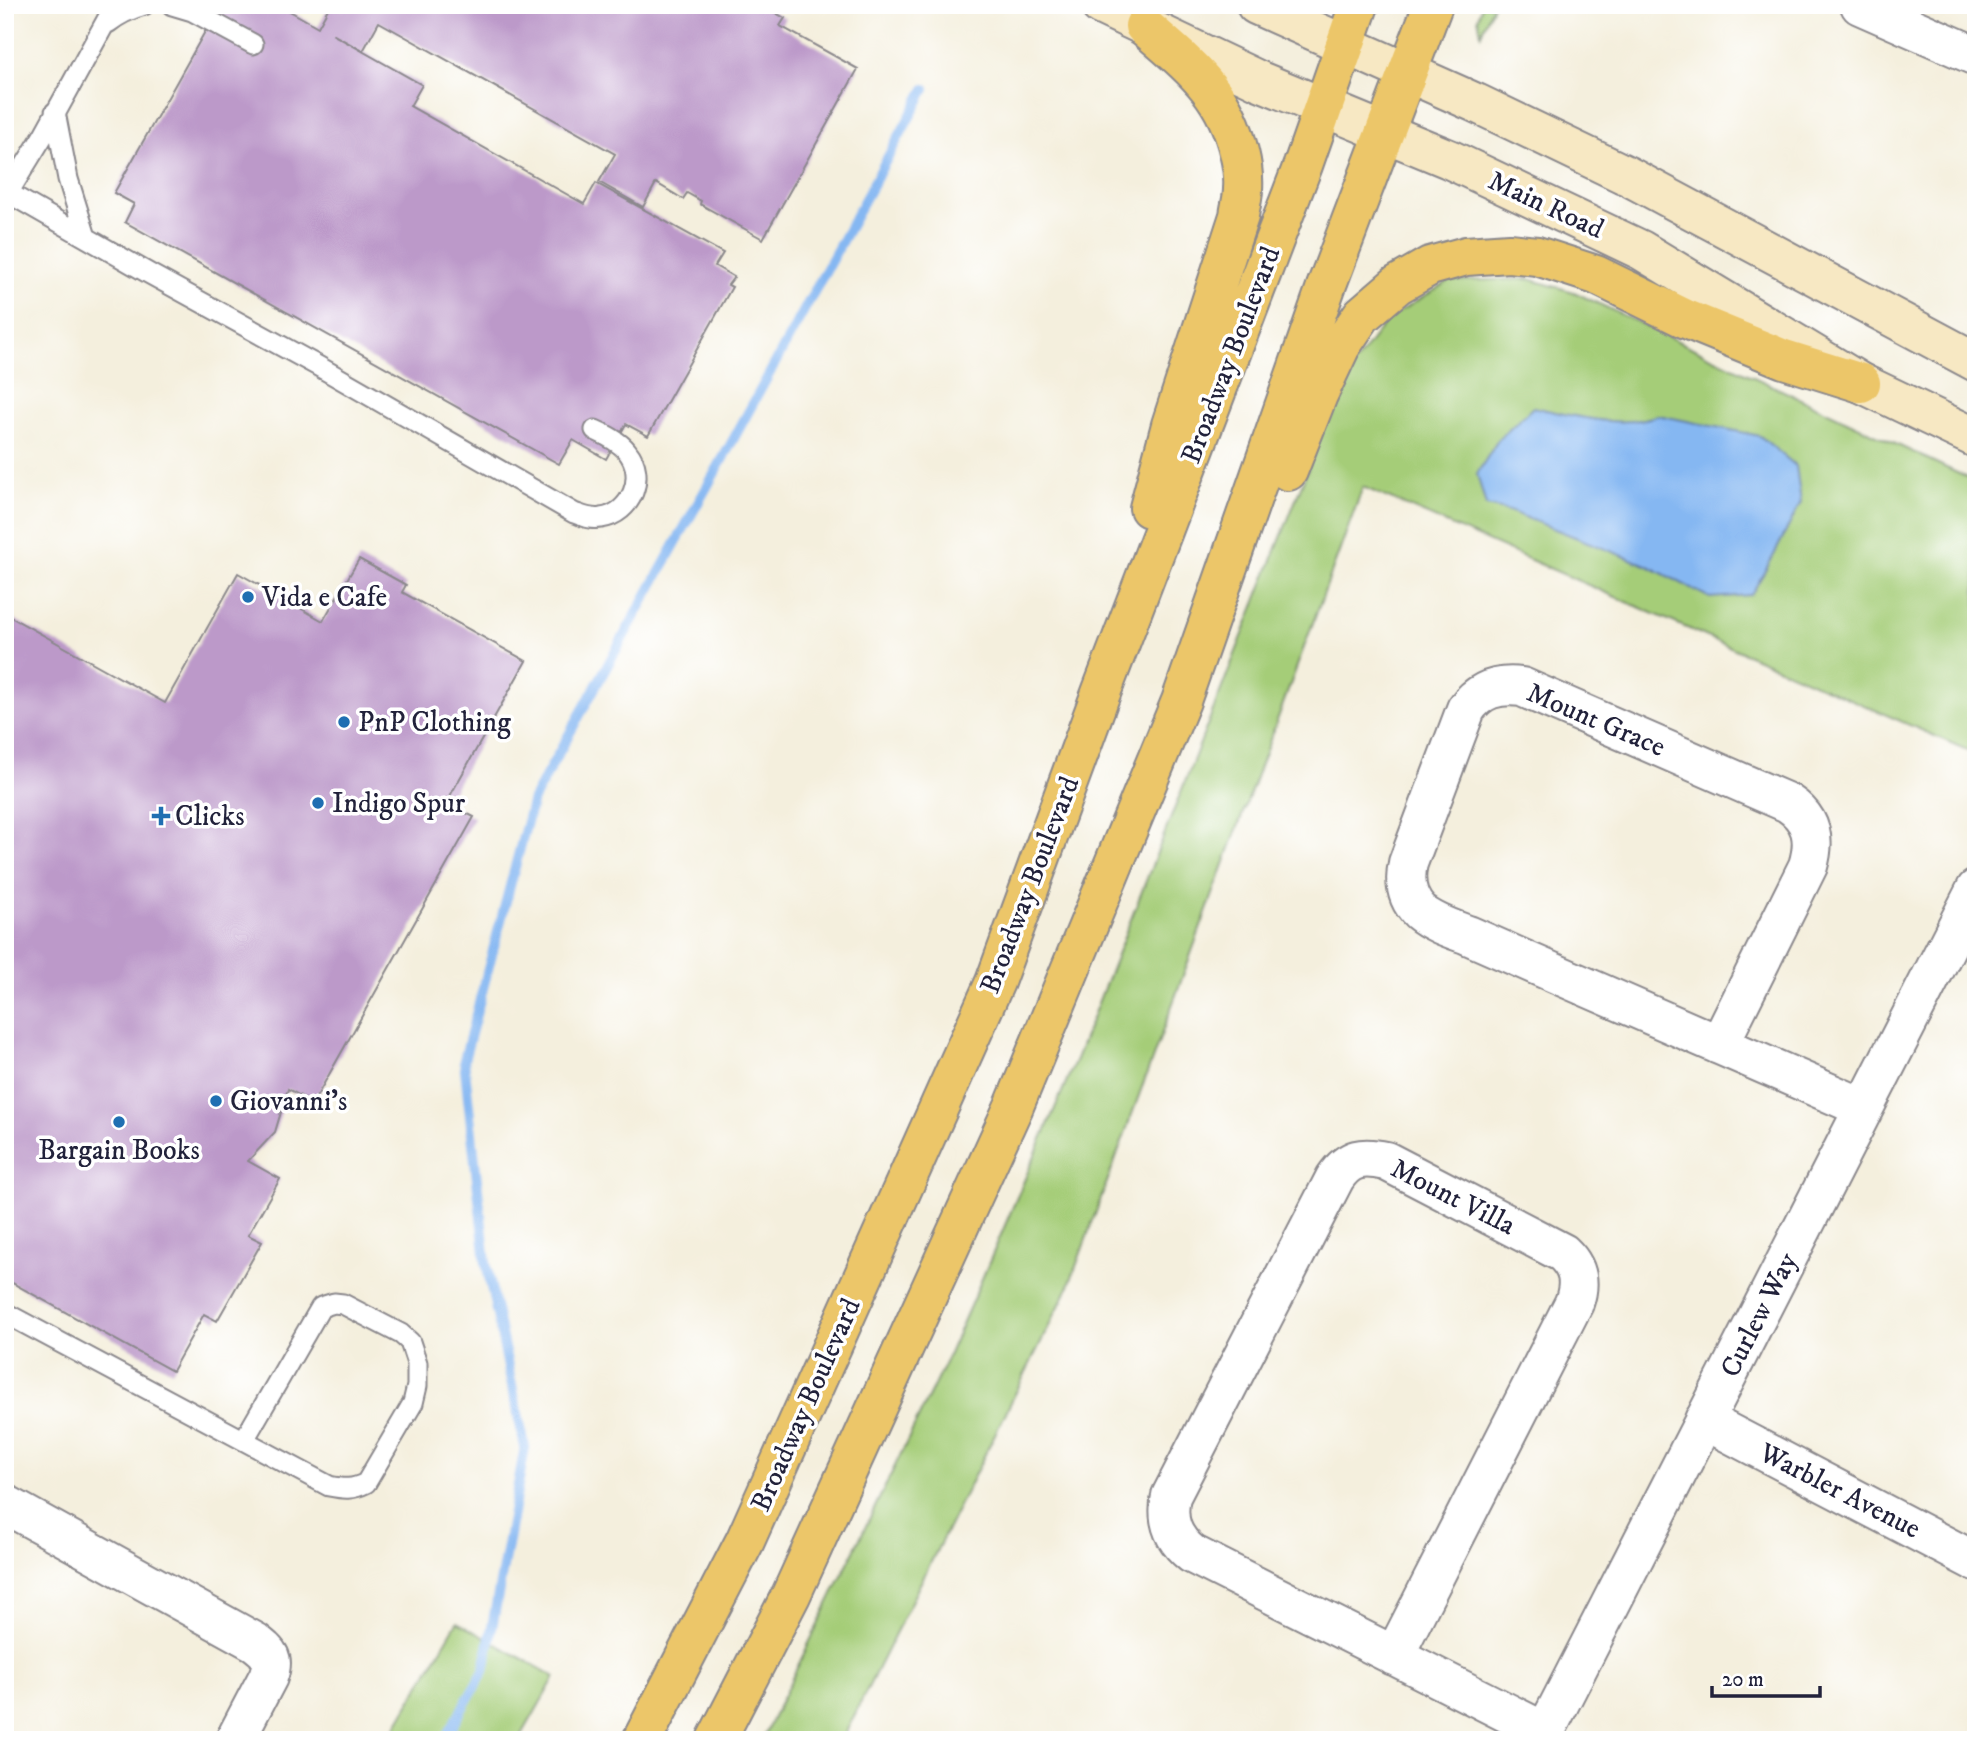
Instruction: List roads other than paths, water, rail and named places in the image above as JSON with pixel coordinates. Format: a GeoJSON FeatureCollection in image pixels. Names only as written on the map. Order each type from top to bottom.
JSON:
{"type":"FeatureCollection","features":[{"type":"Feature","properties":{"kind":"main road","name":"Main Road"},"geometry":{"type":"LineString","coordinates":[[1100,5],[1260,81],[1449,159],[1641,250],[1861,383],[1976,438]]}},
{"type":"Feature","properties":{"kind":"main road"},"geometry":{"type":"LineString","coordinates":[[1256,5],[1408,72],[1628,176],[1976,362]]}},
{"type":"Feature","properties":{"kind":"main road","name":"Broadway Boulevard"},"geometry":{"type":"LineString","coordinates":[[642,1740],[745,1541],[990,995],[1101,693],[1298,178],[1359,5]]}},
{"type":"Feature","properties":{"kind":"main road"},"geometry":{"type":"LineString","coordinates":[[716,1740],[791,1595],[1014,1106],[1181,701],[1326,287],[1433,5]]}},
{"type":"Feature","properties":{"kind":"main road"},"geometry":{"type":"LineString","coordinates":[[1101,693],[1171,425],[1239,216],[1243,189],[1243,167],[1236,137],[1218,99],[1192,69],[1144,26]]}},
{"type":"Feature","properties":{"kind":"main road"},"geometry":{"type":"LineString","coordinates":[[1181,701],[1272,512],[1318,395],[1341,346],[1362,315],[1397,285],[1430,266],[1466,256],[1510,253],[1537,256],[1596,275],[1684,318],[1784,359],[1861,383]]}},
{"type":"Feature","properties":{"kind":"street"},"geometry":{"type":"LineString","coordinates":[[1860,5],[1976,57]]}},
{"type":"Feature","properties":{"kind":"street","name":"Mount Grace"},"geometry":{"type":"LineString","coordinates":[[1719,1045],[1808,866],[1812,837],[1808,823],[1800,811],[1788,803],[1522,687],[1496,687],[1479,695],[1466,709],[1408,863],[1406,887],[1417,909],[1436,922],[1719,1045],[1864,1108]]}},
{"type":"Feature","properties":{"kind":"street","name":"Curlew Way"},"geometry":{"type":"LineString","coordinates":[[1543,1736],[1976,889]]}},
{"type":"Feature","properties":{"kind":"street","name":"Mount Villa"},"geometry":{"type":"LineString","coordinates":[[1394,1656],[1574,1303],[1579,1281],[1571,1260],[1563,1253],[1386,1161],[1369,1157],[1342,1167],[1335,1178],[1171,1496],[1168,1511],[1170,1526],[1182,1546],[1192,1554],[1394,1656],[1543,1736]]}},
{"type":"Feature","properties":{"kind":"street","name":"Warbler Avenue"},"geometry":{"type":"LineString","coordinates":[[1704,1420],[1976,1562]]}},
{"type":"Feature","properties":{"kind":"street"},"geometry":{"type":"LineString","coordinates":[[5,1504],[255,1642],[266,1651],[271,1658],[272,1667],[234,1740]]}},
{"type":"Feature","properties":{"kind":"lane"},"geometry":{"type":"LineString","coordinates":[[115,5],[6,194],[318,366],[574,513],[598,519],[610,516],[630,500],[637,474],[634,461],[627,450],[595,430]]}},
{"type":"Feature","properties":{"kind":"lane"},"geometry":{"type":"LineString","coordinates":[[102,29],[115,17],[144,5]]}},
{"type":"Feature","properties":{"kind":"lane"},"geometry":{"type":"LineString","coordinates":[[172,5],[189,8],[253,44]]}},
{"type":"Feature","properties":{"kind":"lane"},"geometry":{"type":"LineString","coordinates":[[55,112],[68,179],[86,237]]}},
{"type":"Feature","properties":{"kind":"lane"},"geometry":{"type":"LineString","coordinates":[[5,1313],[329,1486],[354,1489],[366,1483],[413,1403],[417,1386],[417,1363],[410,1342],[401,1334],[343,1304],[334,1303],[321,1307],[244,1440]]}},
{"type":"Feature","properties":{"kind":"water"},"geometry":{"type":"Polygon","coordinates":[[[1533,407],[1596,420],[1628,421],[1658,415],[1760,436],[1796,466],[1801,502],[1751,595],[1710,598],[1646,565],[1509,511],[1486,506],[1477,474],[1498,440],[1533,407]]]}},
{"type":"Feature","properties":{"kind":"waterway"},"geometry":{"type":"LineString","coordinates":[[444,1740],[484,1671],[525,1447],[486,1263],[464,1060],[533,799],[925,89]]}},
{"type":"Feature","properties":{"kind":"place","name":"Vida e Cafe"},"geometry":{"type":"Point","coordinates":[248,597]}},
{"type":"Feature","properties":{"kind":"place","name":"PnP Clothing"},"geometry":{"type":"Point","coordinates":[344,722]}},
{"type":"Feature","properties":{"kind":"place","name":"Indigo Spur"},"geometry":{"type":"Point","coordinates":[318,803]}},
{"type":"Feature","properties":{"kind":"place","name":"Clicks"},"geometry":{"type":"Point","coordinates":[161,816]}},
{"type":"Feature","properties":{"kind":"place","name":"Giovanni's"},"geometry":{"type":"Point","coordinates":[216,1101]}},
{"type":"Feature","properties":{"kind":"place","name":"Bargain Books"},"geometry":{"type":"Point","coordinates":[119,1122]}}]}
